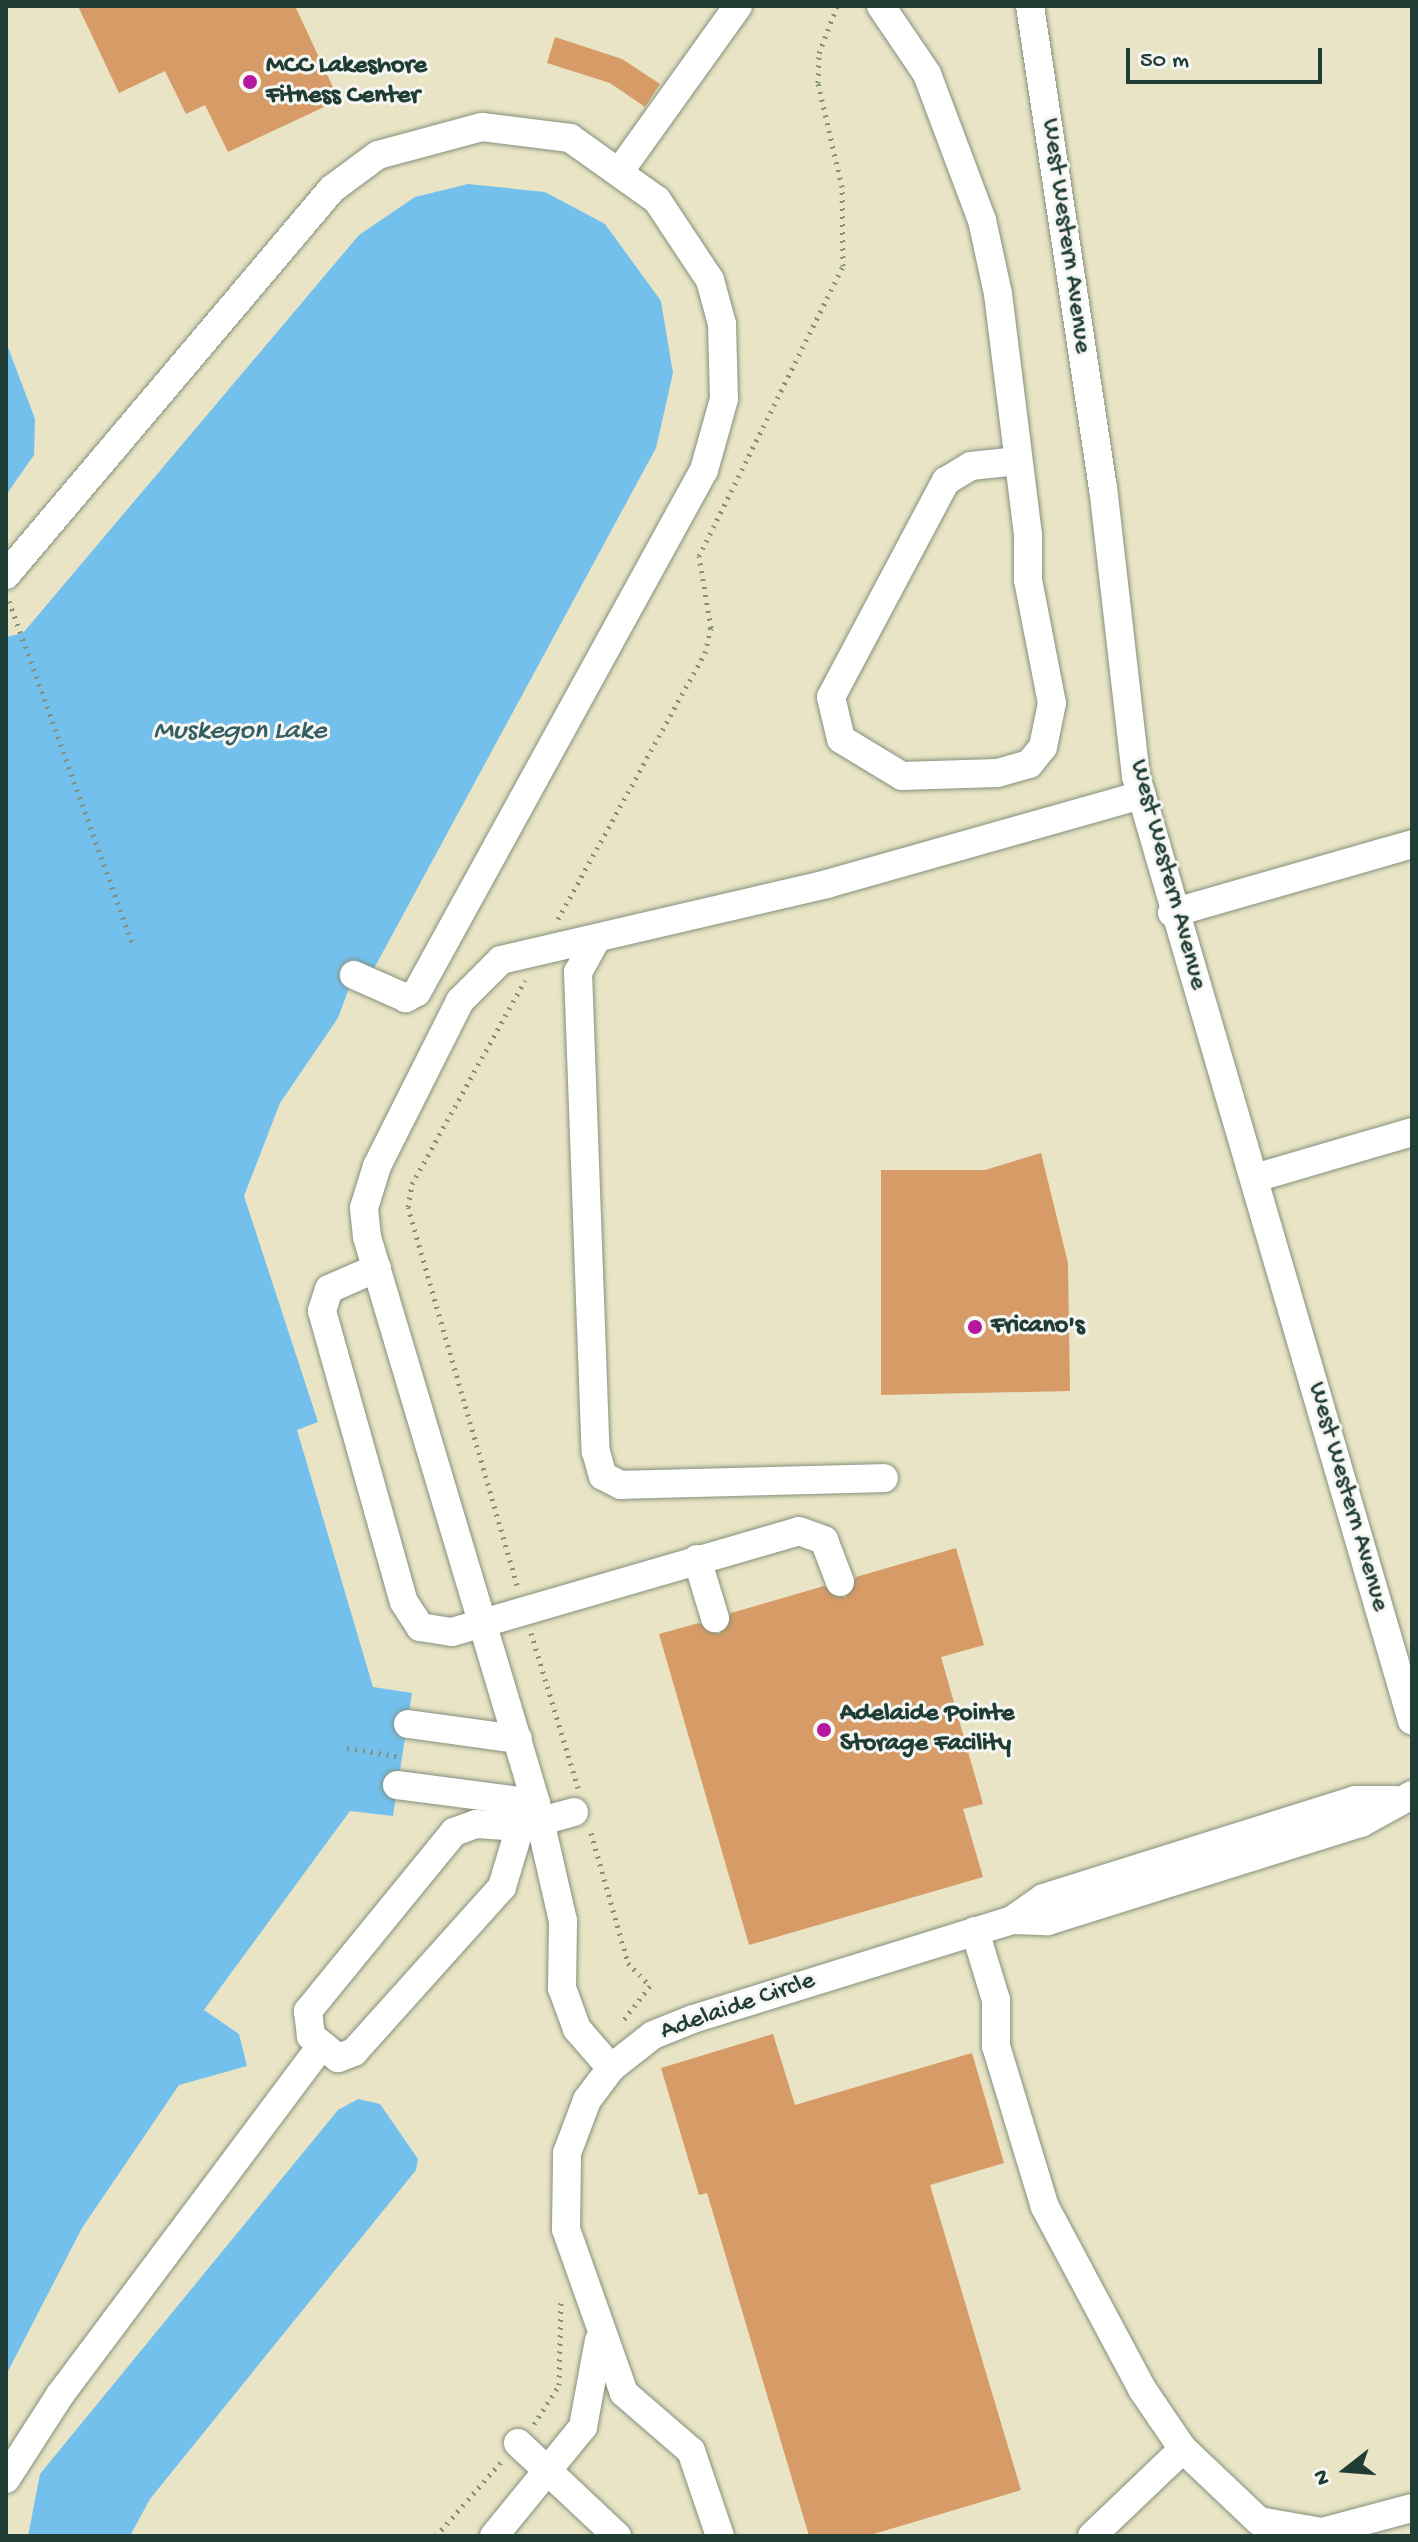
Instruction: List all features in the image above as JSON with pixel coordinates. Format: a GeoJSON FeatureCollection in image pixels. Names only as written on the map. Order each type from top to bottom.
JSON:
{"type":"FeatureCollection","features":[{"type":"Feature","properties":{"kind":"street"},"geometry":{"type":"LineString","coordinates":[[622,168],[738,6]]}},
{"type":"Feature","properties":{"kind":"street"},"geometry":{"type":"LineString","coordinates":[[881,6],[927,74],[973,190],[998,294],[1018,461],[1028,580],[1052,703],[1043,747],[1029,764],[1010,771],[902,776],[841,739],[831,697],[946,481],[971,466],[1018,461]]}},
{"type":"Feature","properties":{"kind":"street","name":"West Western Avenue"},"geometry":{"type":"LineString","coordinates":[[1030,6],[1142,795],[1172,913],[1255,1178],[1412,1721]]}},
{"type":"Feature","properties":{"kind":"street"},"geometry":{"type":"LineString","coordinates":[[6,575],[332,189],[378,155],[482,127],[570,138],[622,168],[686,236],[722,324],[724,399],[704,470],[417,992],[406,998],[354,975]]}},
{"type":"Feature","properties":{"kind":"street"},"geometry":{"type":"LineString","coordinates":[[611,2068],[577,2029],[562,1988],[563,1921],[532,1817],[518,1739],[487,1622],[364,1221],[368,1191],[460,1001],[501,960],[827,884],[1142,795]]}},
{"type":"Feature","properties":{"kind":"street"},"geometry":{"type":"LineString","coordinates":[[1172,913],[1412,844]]}},
{"type":"Feature","properties":{"kind":"street"},"geometry":{"type":"LineString","coordinates":[[597,938],[578,972],[596,1452],[603,1476],[621,1485],[884,1478]]}},
{"type":"Feature","properties":{"kind":"street"},"geometry":{"type":"LineString","coordinates":[[1255,1178],[1412,1132]]}},
{"type":"Feature","properties":{"kind":"street"},"geometry":{"type":"LineString","coordinates":[[377,1268],[329,1289],[322,1311],[404,1602],[413,1621],[435,1634],[487,1622],[697,1559],[808,1532],[828,1546],[840,1582]]}},
{"type":"Feature","properties":{"kind":"street"},"geometry":{"type":"LineString","coordinates":[[697,1559],[715,1618]]}},
{"type":"Feature","properties":{"kind":"street"},"geometry":{"type":"LineString","coordinates":[[408,1724],[518,1739]]}},
{"type":"Feature","properties":{"kind":"street"},"geometry":{"type":"LineString","coordinates":[[397,1785],[532,1817]]}},
{"type":"Feature","properties":{"kind":"street","name":"Adelaide Circle"},"geometry":{"type":"LineString","coordinates":[[720,2536],[691,2451],[624,2393],[599,2339],[562,2199],[581,2113],[611,2068],[673,2026],[1012,1920],[1048,1921],[1138,1893],[1361,1823],[1404,1797]]}},
{"type":"Feature","properties":{"kind":"street"},"geometry":{"type":"LineString","coordinates":[[532,1817],[502,1887],[354,2052],[338,2058],[322,2045],[304,2026],[308,2011],[443,1842],[476,1824],[532,1817],[574,1812]]}},
{"type":"Feature","properties":{"kind":"street"},"geometry":{"type":"LineString","coordinates":[[975,1931],[996,2000],[996,2046],[1045,2207],[1142,2389],[1183,2449],[1259,2521],[1322,2532],[1412,2508]]}},
{"type":"Feature","properties":{"kind":"street"},"geometry":{"type":"LineString","coordinates":[[6,2479],[60,2395],[322,2045]]}},
{"type":"Feature","properties":{"kind":"street","name":"Adelaide Circle"},"geometry":{"type":"LineString","coordinates":[[580,2431],[599,2339]]}},
{"type":"Feature","properties":{"kind":"street","name":"Adelaide Circle"},"geometry":{"type":"LineString","coordinates":[[494,2536],[580,2431],[612,2412],[651,2414]]}},
{"type":"Feature","properties":{"kind":"street"},"geometry":{"type":"LineString","coordinates":[[518,2443],[617,2536]]}},
{"type":"Feature","properties":{"kind":"street"},"geometry":{"type":"LineString","coordinates":[[1092,2536],[1183,2449]]}},
{"type":"Feature","properties":{"kind":"path"},"geometry":{"type":"LineString","coordinates":[[6,593],[132,942]]}},
{"type":"Feature","properties":{"kind":"path"},"geometry":{"type":"LineString","coordinates":[[347,1748],[402,1757]]}},
{"type":"Feature","properties":{"kind":"water","name":"Muskegon Lake"},"geometry":{"type":"Polygon","coordinates":[[[468,184],[545,192],[605,224],[661,301],[673,373],[656,448],[371,974],[354,975],[338,1018],[280,1103],[244,1196],[318,1422],[297,1430],[373,1687],[412,1693],[393,1816],[350,1811],[204,2010],[239,2034],[247,2066],[179,2085],[82,2228],[6,2375],[6,637],[23,633],[359,235],[415,197],[468,184]]]}},
{"type":"Feature","properties":{"kind":"water"},"geometry":{"type":"Polygon","coordinates":[[[6,342],[35,419],[34,455],[6,495],[6,342]]]}},
{"type":"Feature","properties":{"kind":"water"},"geometry":{"type":"Polygon","coordinates":[[[358,2099],[380,2104],[418,2159],[416,2170],[150,2499],[130,2536],[28,2536],[40,2474],[338,2110],[358,2099]]]}},
{"type":"Feature","properties":{"kind":"building","name":"MCC Lakeshore Fitness Center"},"geometry":{"type":"Polygon","coordinates":[[[78,6],[295,6],[339,100],[228,152],[205,105],[186,114],[165,71],[119,93],[78,6]]]}},
{"type":"Feature","properties":{"kind":"building"},"geometry":{"type":"Polygon","coordinates":[[[555,37],[622,59],[660,84],[645,107],[610,83],[547,63],[555,37]]]}},
{"type":"Feature","properties":{"kind":"building","name":"Fricano's"},"geometry":{"type":"Polygon","coordinates":[[[1041,1153],[1068,1263],[1070,1391],[881,1395],[881,1170],[985,1170],[1041,1153]]]}},
{"type":"Feature","properties":{"kind":"building","name":"Adelaide Pointe Storage Facility"},"geometry":{"type":"Polygon","coordinates":[[[956,1548],[984,1645],[941,1657],[983,1804],[963,1809],[983,1877],[749,1945],[659,1634],[699,1623],[719,1634],[731,1613],[824,1586],[845,1598],[856,1577],[956,1548]]]}},
{"type":"Feature","properties":{"kind":"building"},"geometry":{"type":"Polygon","coordinates":[[[773,2034],[795,2105],[972,2053],[1004,2163],[930,2185],[1021,2490],[867,2536],[809,2536],[707,2193],[699,2195],[661,2068],[773,2034]]]}},
{"type":"Feature","properties":{"kind":"place","name":"MCC Lakeshore Fitness Center"},"geometry":{"type":"Point","coordinates":[250,82]}},
{"type":"Feature","properties":{"kind":"place","name":"Fricano's"},"geometry":{"type":"Point","coordinates":[975,1327]}},
{"type":"Feature","properties":{"kind":"place","name":"Adelaide Pointe Storage Facility"},"geometry":{"type":"Point","coordinates":[824,1730]}}]}
